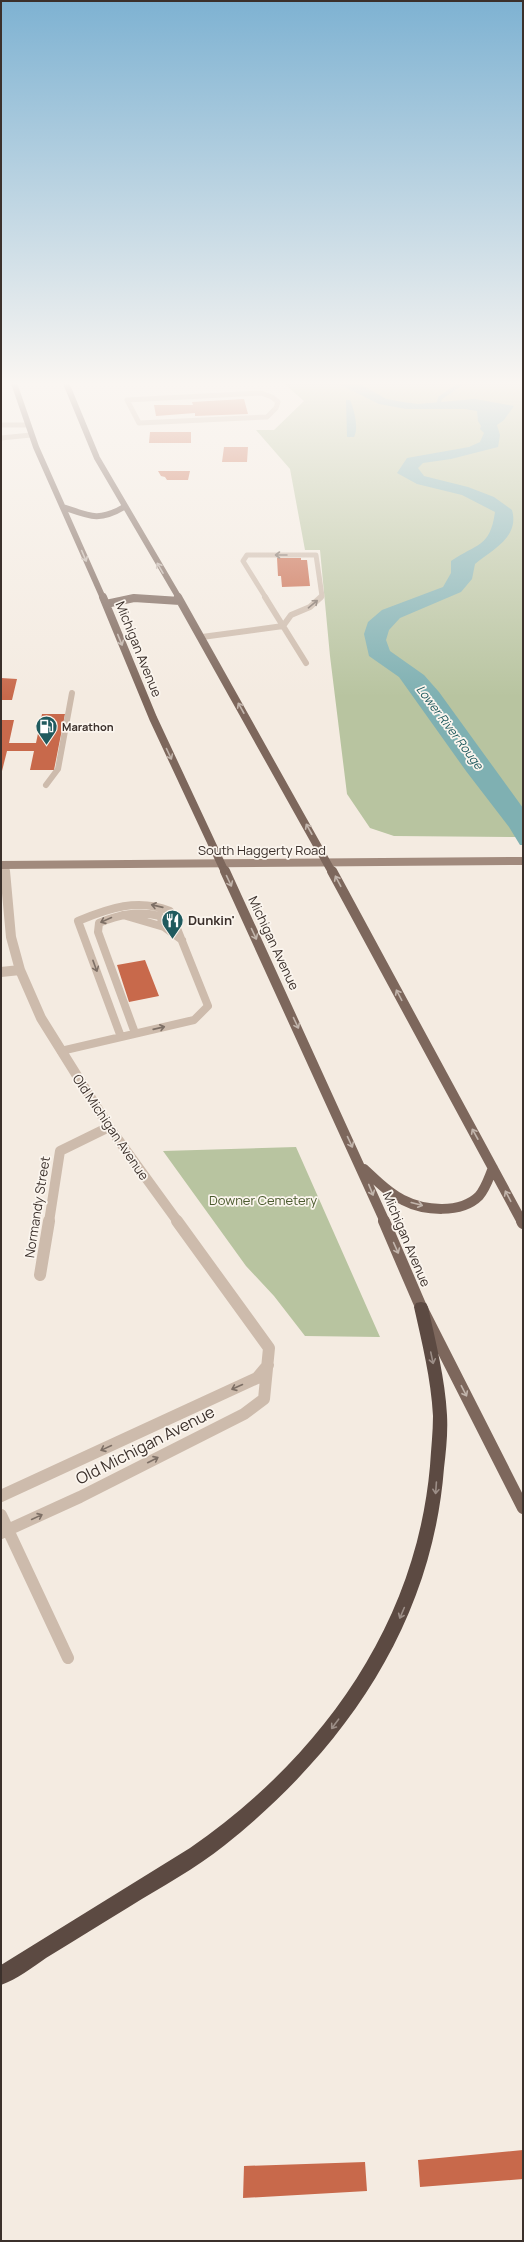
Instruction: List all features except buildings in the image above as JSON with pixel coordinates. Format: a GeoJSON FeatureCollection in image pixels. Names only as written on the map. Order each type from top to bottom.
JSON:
{"type":"FeatureCollection","features":[{"type":"Feature","properties":{"kind":"highway"},"geometry":{"type":"LineString","coordinates":[[1,1976],[160,1878],[216,1841],[267,1799],[315,1748],[365,1684],[398,1624],[413,1587],[424,1551],[436,1497],[440,1429],[434,1366],[421,1307]]}},
{"type":"Feature","properties":{"kind":"main road","name":"Michigan Avenue"},"geometry":{"type":"LineString","coordinates":[[54,488],[106,604],[153,718],[362,1168],[421,1307],[523,1508]]}},
{"type":"Feature","properties":{"kind":"main road"},"geometry":{"type":"LineString","coordinates":[[113,488],[202,637],[328,863],[523,1223]]}},
{"type":"Feature","properties":{"kind":"main road"},"geometry":{"type":"LineString","coordinates":[[63,507],[90,517],[98,518],[112,515],[124,507]]}},
{"type":"Feature","properties":{"kind":"main road"},"geometry":{"type":"LineString","coordinates":[[106,604],[120,599],[137,597],[180,601]]}},
{"type":"Feature","properties":{"kind":"main road","name":"South Haggerty Road"},"geometry":{"type":"LineString","coordinates":[[2,864],[519,861]]}},
{"type":"Feature","properties":{"kind":"main road"},"geometry":{"type":"LineString","coordinates":[[362,1168],[402,1200],[438,1208],[455,1208],[471,1203],[480,1195],[493,1168]]}},
{"type":"Feature","properties":{"kind":"street","name":"Old Michigan Avenue"},"geometry":{"type":"LineString","coordinates":[[2,864],[6,933],[41,1018],[109,1127],[269,1348],[264,1399],[244,1414],[80,1497],[4,1532]]}},
{"type":"Feature","properties":{"kind":"street"},"geometry":{"type":"LineString","coordinates":[[1,972],[20,970]]}},
{"type":"Feature","properties":{"kind":"street","name":"Normandy Street"},"geometry":{"type":"LineString","coordinates":[[40,1275],[60,1151],[109,1127]]}},
{"type":"Feature","properties":{"kind":"street","name":"Old Michigan Avenue"},"geometry":{"type":"LineString","coordinates":[[1,1496],[257,1378],[268,1365]]}},
{"type":"Feature","properties":{"kind":"street"},"geometry":{"type":"LineString","coordinates":[[1,1515],[4,1532],[68,1658]]}},
{"type":"Feature","properties":{"kind":"lane"},"geometry":{"type":"LineString","coordinates":[[202,637],[283,626],[291,615],[310,607],[322,596],[316,555],[247,555],[243,561],[283,626],[306,663]]}},
{"type":"Feature","properties":{"kind":"lane"},"geometry":{"type":"LineString","coordinates":[[46,785],[58,769],[72,693]]}},
{"type":"Feature","properties":{"kind":"lane"},"geometry":{"type":"LineString","coordinates":[[61,1051],[194,1020],[208,1006],[170,911],[159,905],[140,903],[109,907],[78,921],[121,1037]]}},
{"type":"Feature","properties":{"kind":"lane"},"geometry":{"type":"LineString","coordinates":[[135,1033],[98,932],[98,923],[121,915],[139,911],[160,916],[164,927],[182,940]]}},
{"type":"Feature","properties":{"kind":"green space"},"geometry":{"type":"Polygon","coordinates":[[[293,488],[523,488],[523,837],[394,836],[370,828],[347,794],[330,656],[320,550],[305,550],[293,488]]]}},
{"type":"Feature","properties":{"kind":"green space","name":"Downer Cemetery"},"geometry":{"type":"Polygon","coordinates":[[[296,1147],[380,1337],[305,1336],[274,1296],[246,1266],[163,1151],[296,1147]]]}},
{"type":"Feature","properties":{"kind":"water","name":"Lower River Rouge"},"geometry":{"type":"Polygon","coordinates":[[[432,488],[470,488],[494,497],[512,510],[512,528],[508,536],[496,548],[475,564],[472,579],[461,592],[400,618],[389,630],[386,640],[390,651],[424,675],[439,692],[523,808],[523,845],[520,845],[509,827],[466,771],[399,677],[369,656],[364,634],[368,622],[382,610],[443,587],[451,573],[451,561],[486,539],[493,524],[495,512],[462,495],[432,488]]]}},
{"type":"Feature","properties":{"kind":"place","name":"Marathon"},"geometry":{"type":"Point","coordinates":[47,746]}},
{"type":"Feature","properties":{"kind":"place","name":"Dunkin'"},"geometry":{"type":"Point","coordinates":[173,940]}}]}
